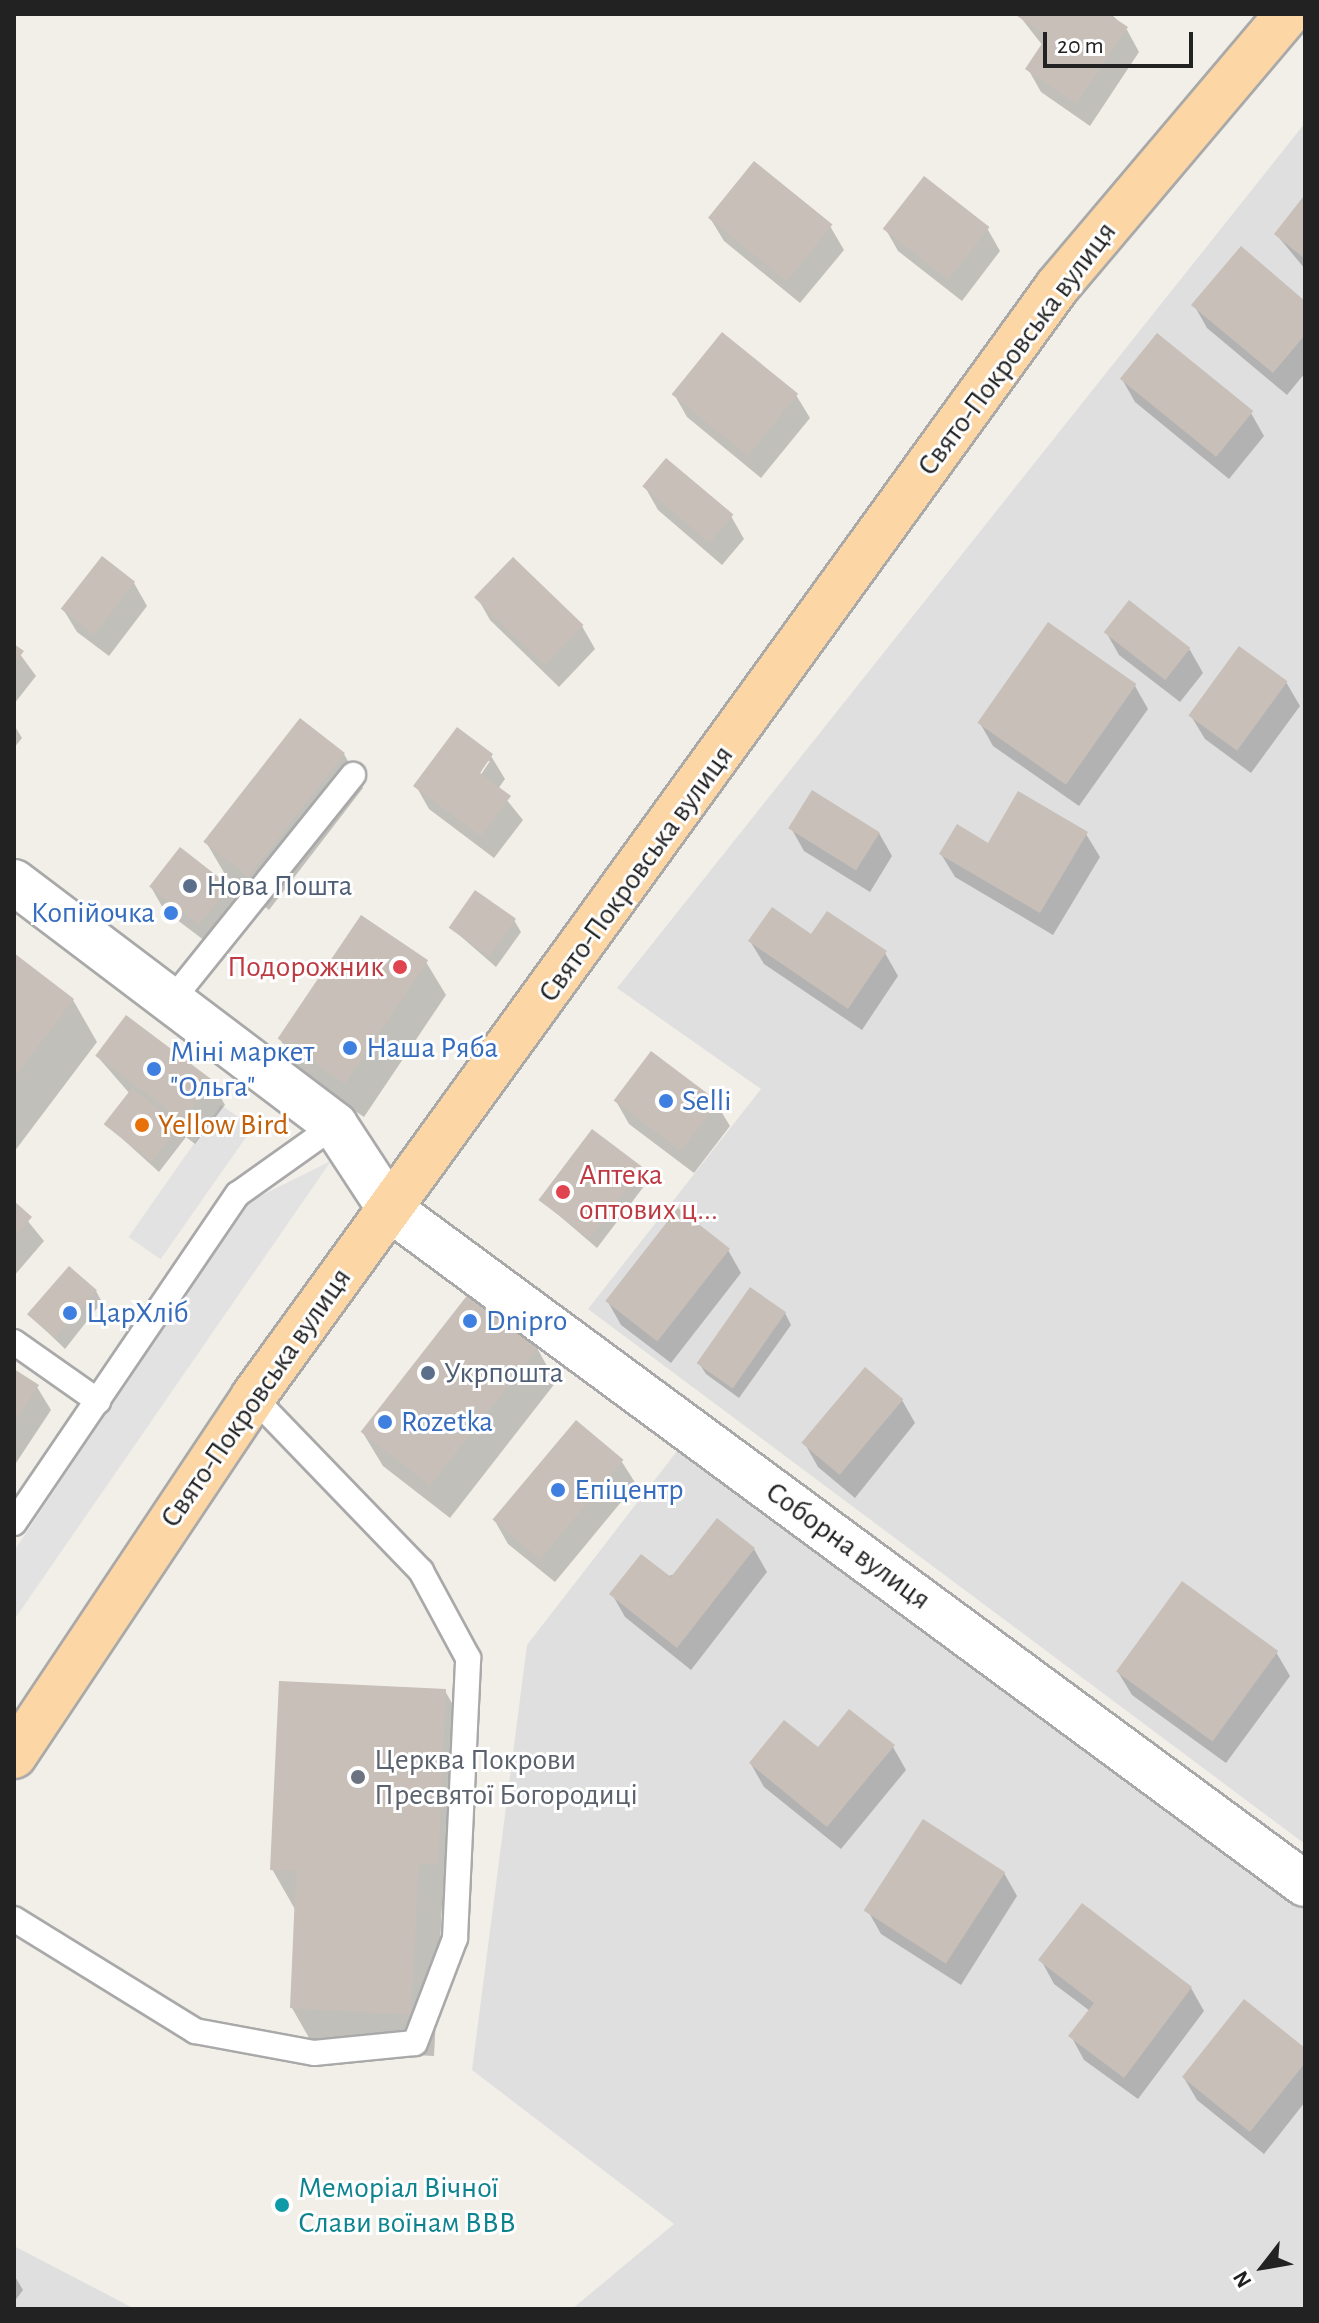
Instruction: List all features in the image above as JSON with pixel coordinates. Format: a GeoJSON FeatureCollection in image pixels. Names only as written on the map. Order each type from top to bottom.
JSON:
{"type":"FeatureCollection","features":[{"type":"Feature","properties":{"kind":"main road","name":"Свято-Покровська вулиця"},"geometry":{"type":"LineString","coordinates":[[18,1742],[253,1397],[1057,287],[1288,14]]}},
{"type":"Feature","properties":{"kind":"street"},"geometry":{"type":"LineString","coordinates":[[14,882],[335,1125],[390,1209]]}},
{"type":"Feature","properties":{"kind":"street","name":"Соборна вулиця"},"geometry":{"type":"LineString","coordinates":[[390,1209],[1305,1884]]}},
{"type":"Feature","properties":{"kind":"lane"},"geometry":{"type":"LineString","coordinates":[[172,1000],[353,775]]}},
{"type":"Feature","properties":{"kind":"lane"},"geometry":{"type":"LineString","coordinates":[[14,1523],[238,1194],[335,1125]]}},
{"type":"Feature","properties":{"kind":"lane"},"geometry":{"type":"LineString","coordinates":[[14,1342],[98,1401]]}},
{"type":"Feature","properties":{"kind":"lane"},"geometry":{"type":"LineString","coordinates":[[14,1919],[195,2031],[314,2053],[415,2043],[455,1938],[468,1658],[421,1571],[253,1397]]}},
{"type":"Feature","properties":{"kind":"shaded area"},"geometry":{"type":"Polygon","coordinates":[[[1305,123],[1305,1844],[588,1309],[761,1089],[617,988],[1305,123]]]}},
{"type":"Feature","properties":{"kind":"shaded area"},"geometry":{"type":"Polygon","coordinates":[[[221,1105],[253,1127],[161,1259],[129,1237],[221,1105]]]}},
{"type":"Feature","properties":{"kind":"shaded area"},"geometry":{"type":"Polygon","coordinates":[[[331,1161],[14,1620],[14,1551],[246,1203],[331,1161]]]}},
{"type":"Feature","properties":{"kind":"shaded area"},"geometry":{"type":"Polygon","coordinates":[[[681,1446],[1305,1909],[1305,2309],[572,2309],[674,2224],[472,2070],[527,1645],[681,1446]]]}},
{"type":"Feature","properties":{"kind":"shaded area"},"geometry":{"type":"Polygon","coordinates":[[[14,2246],[135,2309],[14,2309],[14,2246]]]}},
{"type":"Feature","properties":{"kind":"building"},"geometry":{"type":"Polygon","coordinates":[[[1014,14],[1108,14],[1128,27],[1076,104],[1025,69],[1047,36],[1014,14]]]}},
{"type":"Feature","properties":{"kind":"building"},"geometry":{"type":"Polygon","coordinates":[[[754,161],[832,225],[787,281],[708,218],[754,161]]]}},
{"type":"Feature","properties":{"kind":"building"},"geometry":{"type":"Polygon","coordinates":[[[924,176],[989,227],[948,280],[883,229],[924,176]]]}},
{"type":"Feature","properties":{"kind":"building"},"geometry":{"type":"Polygon","coordinates":[[[1303,197],[1305,199],[1305,259],[1274,234],[1303,197]]]}},
{"type":"Feature","properties":{"kind":"building"},"geometry":{"type":"Polygon","coordinates":[[[1241,246],[1305,301],[1305,335],[1273,373],[1191,305],[1241,246]]]}},
{"type":"Feature","properties":{"kind":"building"},"geometry":{"type":"Polygon","coordinates":[[[722,332],[798,394],[748,456],[672,394],[722,332]]]}},
{"type":"Feature","properties":{"kind":"building"},"geometry":{"type":"Polygon","coordinates":[[[1157,333],[1253,411],[1216,457],[1120,379],[1157,333]]]}},
{"type":"Feature","properties":{"kind":"building"},"geometry":{"type":"Polygon","coordinates":[[[666,458],[733,515],[710,543],[642,486],[666,458]]]}},
{"type":"Feature","properties":{"kind":"building"},"geometry":{"type":"Polygon","coordinates":[[[102,556],[135,582],[94,635],[61,609],[102,556]]]}},
{"type":"Feature","properties":{"kind":"building"},"geometry":{"type":"Polygon","coordinates":[[[513,557],[583,625],[545,665],[474,597],[513,557]]]}},
{"type":"Feature","properties":{"kind":"building"},"geometry":{"type":"Polygon","coordinates":[[[1129,600],[1190,648],[1165,680],[1104,632],[1129,600]]]}},
{"type":"Feature","properties":{"kind":"building"},"geometry":{"type":"Polygon","coordinates":[[[1048,622],[1136,684],[1066,785],[977,723],[1048,622]]]}},
{"type":"Feature","properties":{"kind":"building"},"geometry":{"type":"Polygon","coordinates":[[[14,644],[24,651],[14,664],[14,644]]]}},
{"type":"Feature","properties":{"kind":"building"},"geometry":{"type":"Polygon","coordinates":[[[1239,646],[1288,681],[1237,751],[1188,716],[1239,646]]]}},
{"type":"Feature","properties":{"kind":"building"},"geometry":{"type":"Polygon","coordinates":[[[300,718],[345,753],[248,877],[203,842],[300,718]]]}},
{"type":"Feature","properties":{"kind":"building"},"geometry":{"type":"Polygon","coordinates":[[[457,727],[493,754],[480,773],[511,796],[481,836],[413,786],[457,727]]]}},
{"type":"Feature","properties":{"kind":"building"},"geometry":{"type":"Polygon","coordinates":[[[812,790],[880,832],[856,871],[788,828],[812,790]]]}},
{"type":"Feature","properties":{"kind":"building"},"geometry":{"type":"Polygon","coordinates":[[[1018,791],[1088,832],[1040,913],[939,854],[957,824],[988,843],[1018,791]]]}},
{"type":"Feature","properties":{"kind":"building","name":"Нова Пошта"},"geometry":{"type":"Polygon","coordinates":[[[180,847],[230,886],[199,925],[149,886],[180,847]]]}},
{"type":"Feature","properties":{"kind":"building"},"geometry":{"type":"Polygon","coordinates":[[[475,890],[516,919],[490,956],[449,928],[475,890]]]}},
{"type":"Feature","properties":{"kind":"building"},"geometry":{"type":"Polygon","coordinates":[[[772,907],[811,934],[827,911],[887,951],[848,1009],[748,941],[772,907]]]}},
{"type":"Feature","properties":{"kind":"building"},"geometry":{"type":"Polygon","coordinates":[[[361,915],[428,960],[345,1084],[278,1039],[361,915]]]}},
{"type":"Feature","properties":{"kind":"building"},"geometry":{"type":"Polygon","coordinates":[[[14,953],[74,999],[14,1078],[14,953]]]}},
{"type":"Feature","properties":{"kind":"building","name":"Міні маркет \"Ольга\""},"geometry":{"type":"Polygon","coordinates":[[[126,1015],[213,1081],[182,1121],[95,1056],[126,1015]]]}},
{"type":"Feature","properties":{"kind":"building","name":"Selli"},"geometry":{"type":"Polygon","coordinates":[[[651,1051],[718,1102],[681,1151],[614,1101],[651,1051]]]}},
{"type":"Feature","properties":{"kind":"building","name":"Yellow Bird"},"geometry":{"type":"Polygon","coordinates":[[[132,1088],[180,1126],[152,1162],[104,1124],[132,1088]]]}},
{"type":"Feature","properties":{"kind":"building"},"geometry":{"type":"Polygon","coordinates":[[[592,1129],[643,1168],[590,1239],[538,1200],[592,1129]]]}},
{"type":"Feature","properties":{"kind":"building"},"geometry":{"type":"Polygon","coordinates":[[[14,1201],[32,1217],[14,1238],[14,1201]]]}},
{"type":"Feature","properties":{"kind":"building"},"geometry":{"type":"Polygon","coordinates":[[[678,1208],[730,1249],[657,1342],[605,1301],[678,1208]]]}},
{"type":"Feature","properties":{"kind":"building"},"geometry":{"type":"Polygon","coordinates":[[[69,1266],[97,1290],[55,1339],[27,1314],[69,1266]]]}},
{"type":"Feature","properties":{"kind":"building"},"geometry":{"type":"Polygon","coordinates":[[[750,1287],[786,1312],[733,1388],[697,1363],[750,1287]]]}},
{"type":"Feature","properties":{"kind":"building"},"geometry":{"type":"Polygon","coordinates":[[[469,1293],[538,1347],[430,1486],[361,1432],[469,1293]]]}},
{"type":"Feature","properties":{"kind":"building"},"geometry":{"type":"Polygon","coordinates":[[[865,1367],[903,1399],[840,1475],[801,1443],[865,1367]]]}},
{"type":"Feature","properties":{"kind":"building"},"geometry":{"type":"Polygon","coordinates":[[[14,1369],[39,1385],[14,1423],[14,1369]]]}},
{"type":"Feature","properties":{"kind":"building","name":"Епіцентр"},"geometry":{"type":"Polygon","coordinates":[[[576,1420],[623,1460],[540,1559],[492,1520],[576,1420]]]}},
{"type":"Feature","properties":{"kind":"building"},"geometry":{"type":"Polygon","coordinates":[[[717,1518],[755,1548],[677,1648],[609,1594],[641,1554],[671,1577],[717,1518]]]}},
{"type":"Feature","properties":{"kind":"building"},"geometry":{"type":"Polygon","coordinates":[[[1182,1581],[1278,1651],[1212,1742],[1116,1672],[1182,1581]]]}},
{"type":"Feature","properties":{"kind":"building","name":"Церква Покрови Пресвятої Богородиці"},"geometry":{"type":"Polygon","coordinates":[[[279,1681],[446,1689],[438,1865],[419,1864],[411,2015],[290,2008],[296,1871],[270,1870],[279,1681]]]}},
{"type":"Feature","properties":{"kind":"building"},"geometry":{"type":"Polygon","coordinates":[[[849,1709],[895,1745],[827,1827],[749,1763],[784,1720],[818,1747],[849,1709]]]}},
{"type":"Feature","properties":{"kind":"building"},"geometry":{"type":"Polygon","coordinates":[[[923,1819],[1005,1872],[946,1964],[864,1910],[923,1819]]]}},
{"type":"Feature","properties":{"kind":"building"},"geometry":{"type":"Polygon","coordinates":[[[1082,1903],[1192,1987],[1124,2078],[1068,2036],[1094,2003],[1038,1960],[1082,1903]]]}},
{"type":"Feature","properties":{"kind":"building"},"geometry":{"type":"Polygon","coordinates":[[[1244,1999],[1305,2048],[1305,2063],[1250,2132],[1182,2077],[1244,1999]]]}},
{"type":"Feature","properties":{"kind":"place","name":"Нова Пошта"},"geometry":{"type":"Point","coordinates":[190,886]}},
{"type":"Feature","properties":{"kind":"place","name":"Копійочка"},"geometry":{"type":"Point","coordinates":[171,913]}},
{"type":"Feature","properties":{"kind":"place","name":"Подорожник"},"geometry":{"type":"Point","coordinates":[400,967]}},
{"type":"Feature","properties":{"kind":"place","name":"Наша Ряба"},"geometry":{"type":"Point","coordinates":[350,1048]}},
{"type":"Feature","properties":{"kind":"place","name":"Міні маркет \"Ольга\""},"geometry":{"type":"Point","coordinates":[154,1069]}},
{"type":"Feature","properties":{"kind":"place","name":"Selli"},"geometry":{"type":"Point","coordinates":[666,1101]}},
{"type":"Feature","properties":{"kind":"place","name":"Yellow Bird"},"geometry":{"type":"Point","coordinates":[142,1125]}},
{"type":"Feature","properties":{"kind":"place","name":"Аптека оптових ц..."},"geometry":{"type":"Point","coordinates":[563,1192]}},
{"type":"Feature","properties":{"kind":"place","name":"ЦарХліб"},"geometry":{"type":"Point","coordinates":[70,1313]}},
{"type":"Feature","properties":{"kind":"place","name":"Dnipro"},"geometry":{"type":"Point","coordinates":[470,1321]}},
{"type":"Feature","properties":{"kind":"place","name":"Укрпошта"},"geometry":{"type":"Point","coordinates":[428,1373]}},
{"type":"Feature","properties":{"kind":"place","name":"Rozetka"},"geometry":{"type":"Point","coordinates":[385,1422]}},
{"type":"Feature","properties":{"kind":"place","name":"Епіцентр"},"geometry":{"type":"Point","coordinates":[558,1490]}},
{"type":"Feature","properties":{"kind":"place","name":"Церква Покрови Пресвятої Богородиці"},"geometry":{"type":"Point","coordinates":[358,1777]}},
{"type":"Feature","properties":{"kind":"place","name":"Меморіал Вічної Слави воїнам ВВВ"},"geometry":{"type":"Point","coordinates":[282,2205]}}]}
